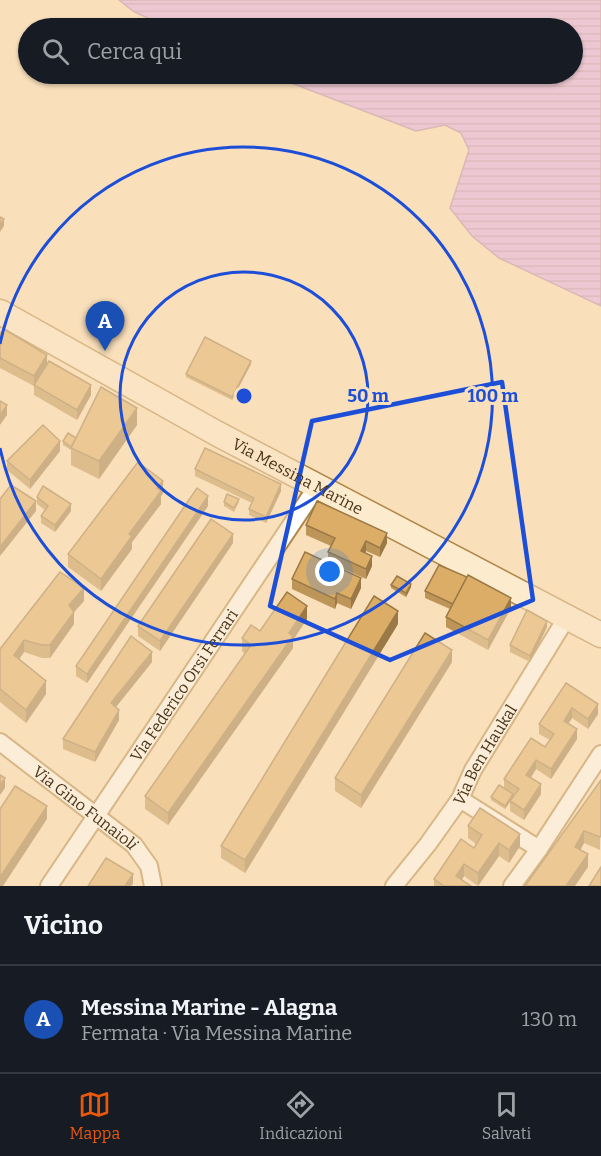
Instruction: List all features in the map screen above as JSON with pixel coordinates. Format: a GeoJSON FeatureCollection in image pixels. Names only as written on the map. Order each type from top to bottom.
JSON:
{"type":"FeatureCollection","features":[{"type":"Feature","properties":{"kind":"main road","name":"Via Messina Marine"},"geometry":{"type":"LineString","coordinates":[[2,317],[216,433],[601,635]]}},
{"type":"Feature","properties":{"kind":"street","name":"Via Federico Orsi Ferrari"},"geometry":{"type":"LineString","coordinates":[[50,886],[318,485]]}},
{"type":"Feature","properties":{"kind":"street","name":"Via Ben Haukal"},"geometry":{"type":"LineString","coordinates":[[394,886],[460,799],[473,770],[567,617]]}},
{"type":"Feature","properties":{"kind":"street","name":"Via Gino Funaioli"},"geometry":{"type":"LineString","coordinates":[[0,742],[134,845],[149,866],[153,886]]}},
{"type":"Feature","properties":{"kind":"street"},"geometry":{"type":"LineString","coordinates":[[512,886],[601,754]]}},
{"type":"Feature","properties":{"kind":"street"},"geometry":{"type":"LineString","coordinates":[[460,799],[539,849]]}},
{"type":"Feature","properties":{"kind":"highlighted area"},"geometry":{"type":"Polygon","coordinates":[[[502,382],[533,600],[390,660],[270,606],[312,421],[502,382]]]}},
{"type":"Feature","properties":{"kind":"shaded area"},"geometry":{"type":"Polygon","coordinates":[[[119,0],[601,0],[601,306],[499,258],[472,236],[450,208],[469,150],[461,133],[445,125],[416,131],[294,84],[583,84],[583,18],[148,18],[133,11],[119,0]]]}},
{"type":"Feature","properties":{"kind":"building"},"geometry":{"type":"Polygon","coordinates":[[[4,329],[47,355],[34,376],[0,358],[0,334],[4,329]]]}},
{"type":"Feature","properties":{"kind":"building"},"geometry":{"type":"Polygon","coordinates":[[[205,337],[251,361],[232,397],[186,374],[205,337]]]}},
{"type":"Feature","properties":{"kind":"building"},"geometry":{"type":"Polygon","coordinates":[[[49,361],[91,385],[77,410],[34,385],[49,361]]]}},
{"type":"Feature","properties":{"kind":"building"},"geometry":{"type":"Polygon","coordinates":[[[101,387],[137,408],[99,461],[71,448],[101,387]]]}},
{"type":"Feature","properties":{"kind":"building"},"geometry":{"type":"Polygon","coordinates":[[[0,401],[7,405],[0,415],[0,401]]]}},
{"type":"Feature","properties":{"kind":"building"},"geometry":{"type":"Polygon","coordinates":[[[43,425],[60,441],[30,480],[7,461],[43,425]]]}},
{"type":"Feature","properties":{"kind":"building"},"geometry":{"type":"Polygon","coordinates":[[[68,433],[76,438],[71,447],[63,441],[68,433]]]}},
{"type":"Feature","properties":{"kind":"building"},"geometry":{"type":"Polygon","coordinates":[[[205,448],[281,484],[266,517],[249,509],[254,498],[195,469],[205,448]]]}},
{"type":"Feature","properties":{"kind":"building"},"geometry":{"type":"Polygon","coordinates":[[[138,462],[163,481],[157,488],[161,491],[129,534],[132,536],[101,579],[68,554],[138,462]]]}},
{"type":"Feature","properties":{"kind":"building"},"geometry":{"type":"Polygon","coordinates":[[[11,485],[36,501],[0,547],[0,499],[11,485]]]}},
{"type":"Feature","properties":{"kind":"building"},"geometry":{"type":"Polygon","coordinates":[[[43,486],[71,504],[55,525],[41,516],[48,506],[37,497],[43,486]]]}},
{"type":"Feature","properties":{"kind":"building"},"geometry":{"type":"Polygon","coordinates":[[[197,488],[208,496],[87,674],[76,666],[197,488]]]}},
{"type":"Feature","properties":{"kind":"building"},"geometry":{"type":"Polygon","coordinates":[[[227,494],[239,499],[234,508],[224,502],[227,494]]]}},
{"type":"Feature","properties":{"kind":"building"},"geometry":{"type":"Polygon","coordinates":[[[317,501],[387,533],[380,548],[366,541],[361,551],[372,556],[366,569],[328,552],[335,538],[306,525],[317,501]]]}},
{"type":"Feature","properties":{"kind":"building"},"geometry":{"type":"Polygon","coordinates":[[[211,519],[233,534],[160,641],[138,626],[211,519]]]}},
{"type":"Feature","properties":{"kind":"building"},"geometry":{"type":"Polygon","coordinates":[[[305,552],[361,578],[351,599],[337,593],[335,599],[292,579],[305,552]]]}},
{"type":"Feature","properties":{"kind":"building"},"geometry":{"type":"Polygon","coordinates":[[[439,565],[467,577],[453,604],[425,591],[439,565]]]}},
{"type":"Feature","properties":{"kind":"building"},"geometry":{"type":"Polygon","coordinates":[[[60,572],[84,588],[69,605],[74,612],[50,645],[24,640],[14,655],[46,681],[26,710],[0,689],[0,649],[60,572]]]}},
{"type":"Feature","properties":{"kind":"building"},"geometry":{"type":"Polygon","coordinates":[[[468,575],[511,598],[488,640],[446,617],[468,575]]]}},
{"type":"Feature","properties":{"kind":"building"},"geometry":{"type":"Polygon","coordinates":[[[397,576],[411,584],[406,593],[391,585],[397,576]]]}},
{"type":"Feature","properties":{"kind":"building"},"geometry":{"type":"Polygon","coordinates":[[[287,592],[307,606],[289,633],[293,636],[168,813],[145,796],[251,645],[242,638],[251,625],[260,631],[287,592]]]}},
{"type":"Feature","properties":{"kind":"building"},"geometry":{"type":"Polygon","coordinates":[[[374,596],[398,611],[245,860],[221,846],[374,596]]]}},
{"type":"Feature","properties":{"kind":"building"},"geometry":{"type":"Polygon","coordinates":[[[527,610],[547,621],[530,656],[510,645],[527,610]]]}},
{"type":"Feature","properties":{"kind":"building"},"geometry":{"type":"Polygon","coordinates":[[[425,633],[452,650],[361,795],[335,778],[425,633]]]}},
{"type":"Feature","properties":{"kind":"building"},"geometry":{"type":"Polygon","coordinates":[[[131,636],[152,652],[111,703],[119,710],[95,752],[63,739],[131,636]]]}},
{"type":"Feature","properties":{"kind":"building"},"geometry":{"type":"Polygon","coordinates":[[[566,683],[598,704],[588,719],[572,708],[564,721],[577,729],[551,769],[536,760],[526,775],[541,784],[524,810],[510,801],[519,789],[504,779],[531,738],[545,747],[554,734],[539,724],[566,683]]]}},
{"type":"Feature","properties":{"kind":"building"},"geometry":{"type":"Polygon","coordinates":[[[0,775],[5,778],[0,785],[0,775]]]}},
{"type":"Feature","properties":{"kind":"building"},"geometry":{"type":"Polygon","coordinates":[[[601,780],[601,836],[584,831],[575,847],[588,854],[566,886],[525,886],[601,780]]]}},
{"type":"Feature","properties":{"kind":"building"},"geometry":{"type":"Polygon","coordinates":[[[499,785],[513,794],[505,806],[491,797],[499,785]]]}},
{"type":"Feature","properties":{"kind":"building"},"geometry":{"type":"Polygon","coordinates":[[[15,786],[47,806],[0,877],[0,809],[15,786]]]}},
{"type":"Feature","properties":{"kind":"building"},"geometry":{"type":"Polygon","coordinates":[[[480,808],[520,834],[509,850],[499,843],[478,873],[464,864],[456,876],[471,886],[444,886],[434,879],[461,839],[474,848],[482,835],[468,826],[480,808]]]}},
{"type":"Feature","properties":{"kind":"building"},"geometry":{"type":"Polygon","coordinates":[[[106,858],[133,874],[125,886],[88,886],[106,858]]]}},
{"type":"Feature","properties":{"kind":"building"},"geometry":{"type":"Polygon","coordinates":[[[601,867],[601,886],[589,886],[601,867]]]}},
{"type":"Feature","properties":{"kind":"place","name":"Messina Marine - Alagna"},"geometry":{"type":"Point","coordinates":[105,351]}}]}
